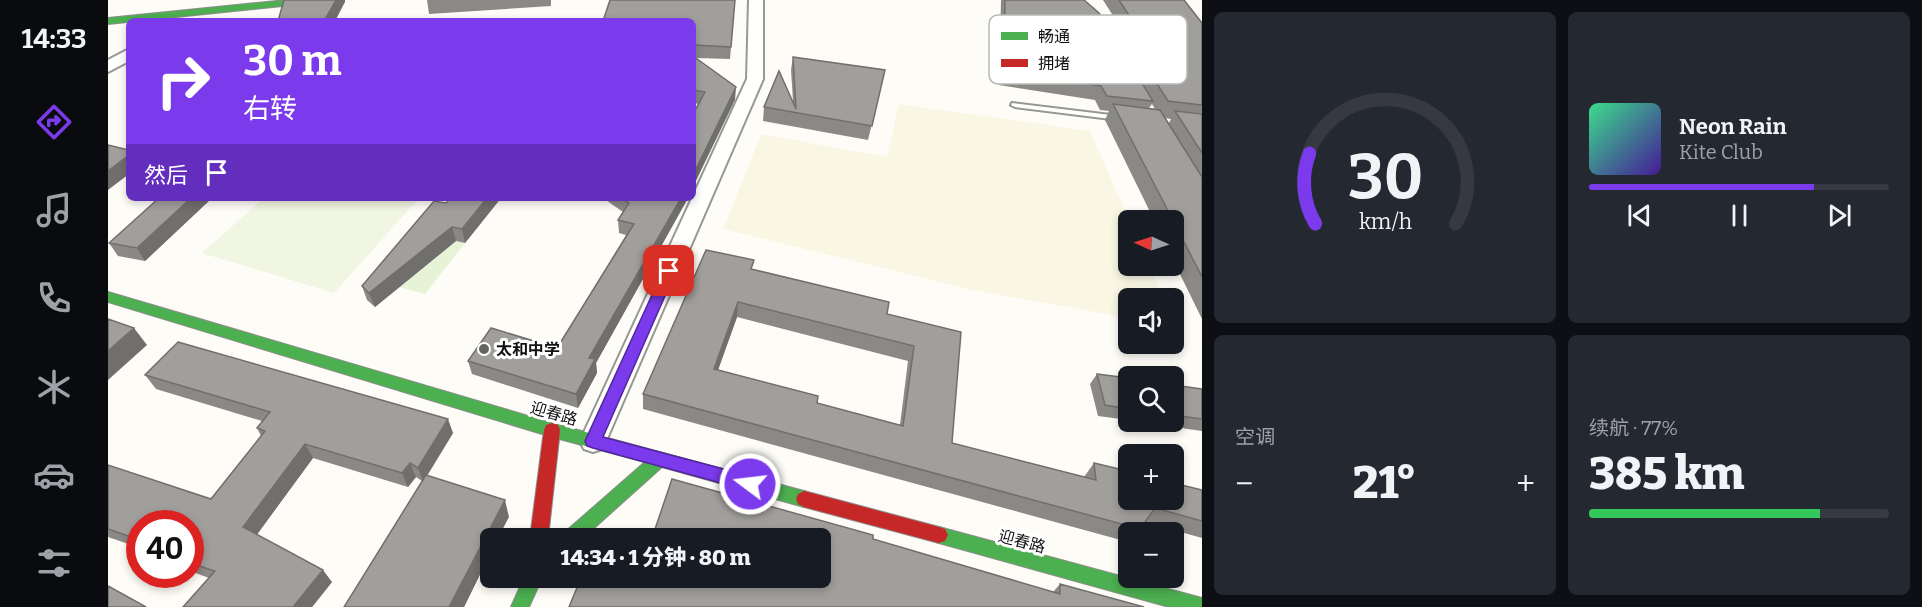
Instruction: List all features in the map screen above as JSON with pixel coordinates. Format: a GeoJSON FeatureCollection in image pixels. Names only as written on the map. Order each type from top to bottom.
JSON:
{"type":"FeatureCollection","features":[{"type":"Feature","properties":{"kind":"street"},"geometry":{"type":"LineString","coordinates":[[108,14],[250,0]]}},
{"type":"Feature","properties":{"kind":"street"},"geometry":{"type":"LineString","coordinates":[[162,18],[311,0]]}},
{"type":"Feature","properties":{"kind":"street"},"geometry":{"type":"LineString","coordinates":[[593,441],[755,79],[756,0]]}},
{"type":"Feature","properties":{"kind":"street"},"geometry":{"type":"LineString","coordinates":[[108,21],[126,20]]}},
{"type":"Feature","properties":{"kind":"street"},"geometry":{"type":"LineString","coordinates":[[108,67],[126,56]]}},
{"type":"Feature","properties":{"kind":"street","name":"迎春路"},"geometry":{"type":"LineString","coordinates":[[108,297],[552,430],[1202,607]]}},
{"type":"Feature","properties":{"kind":"street"},"geometry":{"type":"LineString","coordinates":[[540,528],[552,430]]}},
{"type":"Feature","properties":{"kind":"street"},"geometry":{"type":"LineString","coordinates":[[582,528],[660,459]]}},
{"type":"Feature","properties":{"kind":"street"},"geometry":{"type":"LineString","coordinates":[[520,607],[528,588]]}},
{"type":"Feature","properties":{"kind":"lane"},"geometry":{"type":"LineString","coordinates":[[1015,105],[1133,120]]}},
{"type":"Feature","properties":{"kind":"shaded area"},"geometry":{"type":"Polygon","coordinates":[[[899,104],[1090,131],[1125,210],[1118,210],[1118,276],[1154,276],[1159,288],[1118,288],[1118,316],[973,290],[723,229],[761,134],[887,157],[899,104]]]}},
{"type":"Feature","properties":{"kind":"green space"},"geometry":{"type":"Polygon","coordinates":[[[261,201],[416,201],[334,293],[202,253],[261,201]]]}},
{"type":"Feature","properties":{"kind":"green space"},"geometry":{"type":"Polygon","coordinates":[[[456,241],[465,243],[425,294],[399,287],[456,241]]]}},
{"type":"Feature","properties":{"kind":"building"},"geometry":{"type":"Polygon","coordinates":[[[284,0],[336,0],[326,18],[279,18],[284,0]]]}},
{"type":"Feature","properties":{"kind":"building"},"geometry":{"type":"Polygon","coordinates":[[[610,0],[735,0],[731,47],[696,45],[696,18],[604,18],[610,0]]]}},
{"type":"Feature","properties":{"kind":"building"},"geometry":{"type":"Polygon","coordinates":[[[1005,0],[1084,0],[1100,15],[1005,15],[1005,0]]]}},
{"type":"Feature","properties":{"kind":"building"},"geometry":{"type":"Polygon","coordinates":[[[1119,0],[1184,0],[1202,23],[1202,105],[1168,101],[1157,84],[1187,84],[1187,15],[1129,15],[1119,0]]]}},
{"type":"Feature","properties":{"kind":"building"},"geometry":{"type":"Polygon","coordinates":[[[793,57],[885,70],[872,126],[764,107],[779,71],[796,109],[793,57]]]}},
{"type":"Feature","properties":{"kind":"building"},"geometry":{"type":"Polygon","coordinates":[[[696,58],[736,87],[696,169],[696,108],[705,92],[696,90],[696,58]]]}},
{"type":"Feature","properties":{"kind":"building"},"geometry":{"type":"Polygon","coordinates":[[[1088,84],[1143,84],[1153,101],[1107,96],[1101,86],[1088,84]]]}},
{"type":"Feature","properties":{"kind":"building"},"geometry":{"type":"Polygon","coordinates":[[[1113,104],[1160,110],[1202,177],[1202,277],[1184,242],[1184,210],[1168,210],[1113,104]]]}},
{"type":"Feature","properties":{"kind":"building"},"geometry":{"type":"Polygon","coordinates":[[[1175,111],[1202,114],[1202,153],[1175,111]]]}},
{"type":"Feature","properties":{"kind":"building"},"geometry":{"type":"Polygon","coordinates":[[[108,145],[126,149],[126,157],[108,171],[108,145]]]}},
{"type":"Feature","properties":{"kind":"building"},"geometry":{"type":"Polygon","coordinates":[[[156,201],[188,201],[137,248],[109,243],[156,201]]]}},
{"type":"Feature","properties":{"kind":"building"},"geometry":{"type":"Polygon","coordinates":[[[434,201],[446,203],[448,201],[485,201],[462,229],[452,227],[369,293],[362,286],[434,201]]]}},
{"type":"Feature","properties":{"kind":"building"},"geometry":{"type":"Polygon","coordinates":[[[626,201],[679,201],[589,358],[595,359],[576,394],[468,361],[491,328],[557,348],[634,224],[618,220],[629,203],[626,201]]]}},
{"type":"Feature","properties":{"kind":"building"},"geometry":{"type":"Polygon","coordinates":[[[706,250],[754,260],[751,269],[889,302],[887,314],[961,332],[952,443],[1096,480],[1094,463],[1118,469],[1118,510],[1154,510],[1145,522],[1118,523],[643,394],[706,250]],[[738,302],[714,369],[818,396],[817,403],[903,426],[914,346],[738,302]]]}},
{"type":"Feature","properties":{"kind":"building"},"geometry":{"type":"Polygon","coordinates":[[[108,319],[134,328],[108,351],[108,319]]]}},
{"type":"Feature","properties":{"kind":"building"},"geometry":{"type":"Polygon","coordinates":[[[178,342],[448,419],[418,468],[410,463],[402,473],[305,444],[243,527],[323,570],[293,607],[183,607],[200,588],[204,588],[204,583],[215,571],[204,567],[204,510],[126,510],[126,535],[108,529],[108,465],[211,499],[265,431],[257,428],[270,412],[145,375],[178,342]]]}},
{"type":"Feature","properties":{"kind":"building"},"geometry":{"type":"Polygon","coordinates":[[[1097,374],[1118,377],[1118,407],[1105,405],[1097,374]]]}},
{"type":"Feature","properties":{"kind":"building"},"geometry":{"type":"Polygon","coordinates":[[[1184,387],[1202,389],[1202,419],[1184,417],[1184,387]]]}},
{"type":"Feature","properties":{"kind":"building"},"geometry":{"type":"Polygon","coordinates":[[[426,475],[505,500],[490,528],[480,528],[480,548],[449,607],[344,607],[426,475]]]}},
{"type":"Feature","properties":{"kind":"building"},"geometry":{"type":"Polygon","coordinates":[[[672,479],[873,535],[873,539],[1060,594],[1060,584],[1144,607],[569,607],[577,588],[831,588],[831,528],[655,528],[672,479]]]}},
{"type":"Feature","properties":{"kind":"building"},"geometry":{"type":"Polygon","coordinates":[[[1184,486],[1202,490],[1202,521],[1162,510],[1184,510],[1184,486]]]}},
{"type":"Feature","properties":{"kind":"building"},"geometry":{"type":"Polygon","coordinates":[[[108,586],[146,607],[108,607],[108,586]]]}},
{"type":"Feature","properties":{"kind":"traffic: fast"},"geometry":{"type":"LineString","coordinates":[[137,18],[311,0]]}},
{"type":"Feature","properties":{"kind":"traffic: fast"},"geometry":{"type":"LineString","coordinates":[[108,21],[126,19]]}},
{"type":"Feature","properties":{"kind":"traffic: fast"},"geometry":{"type":"LineString","coordinates":[[108,297],[552,430],[804,499]]}},
{"type":"Feature","properties":{"kind":"traffic: fast"},"geometry":{"type":"LineString","coordinates":[[582,528],[660,459]]}},
{"type":"Feature","properties":{"kind":"traffic: fast"},"geometry":{"type":"LineString","coordinates":[[939,535],[1202,607]]}},
{"type":"Feature","properties":{"kind":"traffic: fast"},"geometry":{"type":"LineString","coordinates":[[520,607],[529,588]]}},
{"type":"Feature","properties":{"kind":"traffic: jam"},"geometry":{"type":"LineString","coordinates":[[540,528],[552,430]]}},
{"type":"Feature","properties":{"kind":"traffic: jam"},"geometry":{"type":"LineString","coordinates":[[804,499],[939,535]]}},
{"type":"Feature","properties":{"kind":"place","name":"太和中学"},"geometry":{"type":"Point","coordinates":[484,349]}},
{"type":"Feature","properties":{"kind":"route"},"geometry":{"type":"LineString","coordinates":[[669,271],[593,441],[750,484]]}}]}
